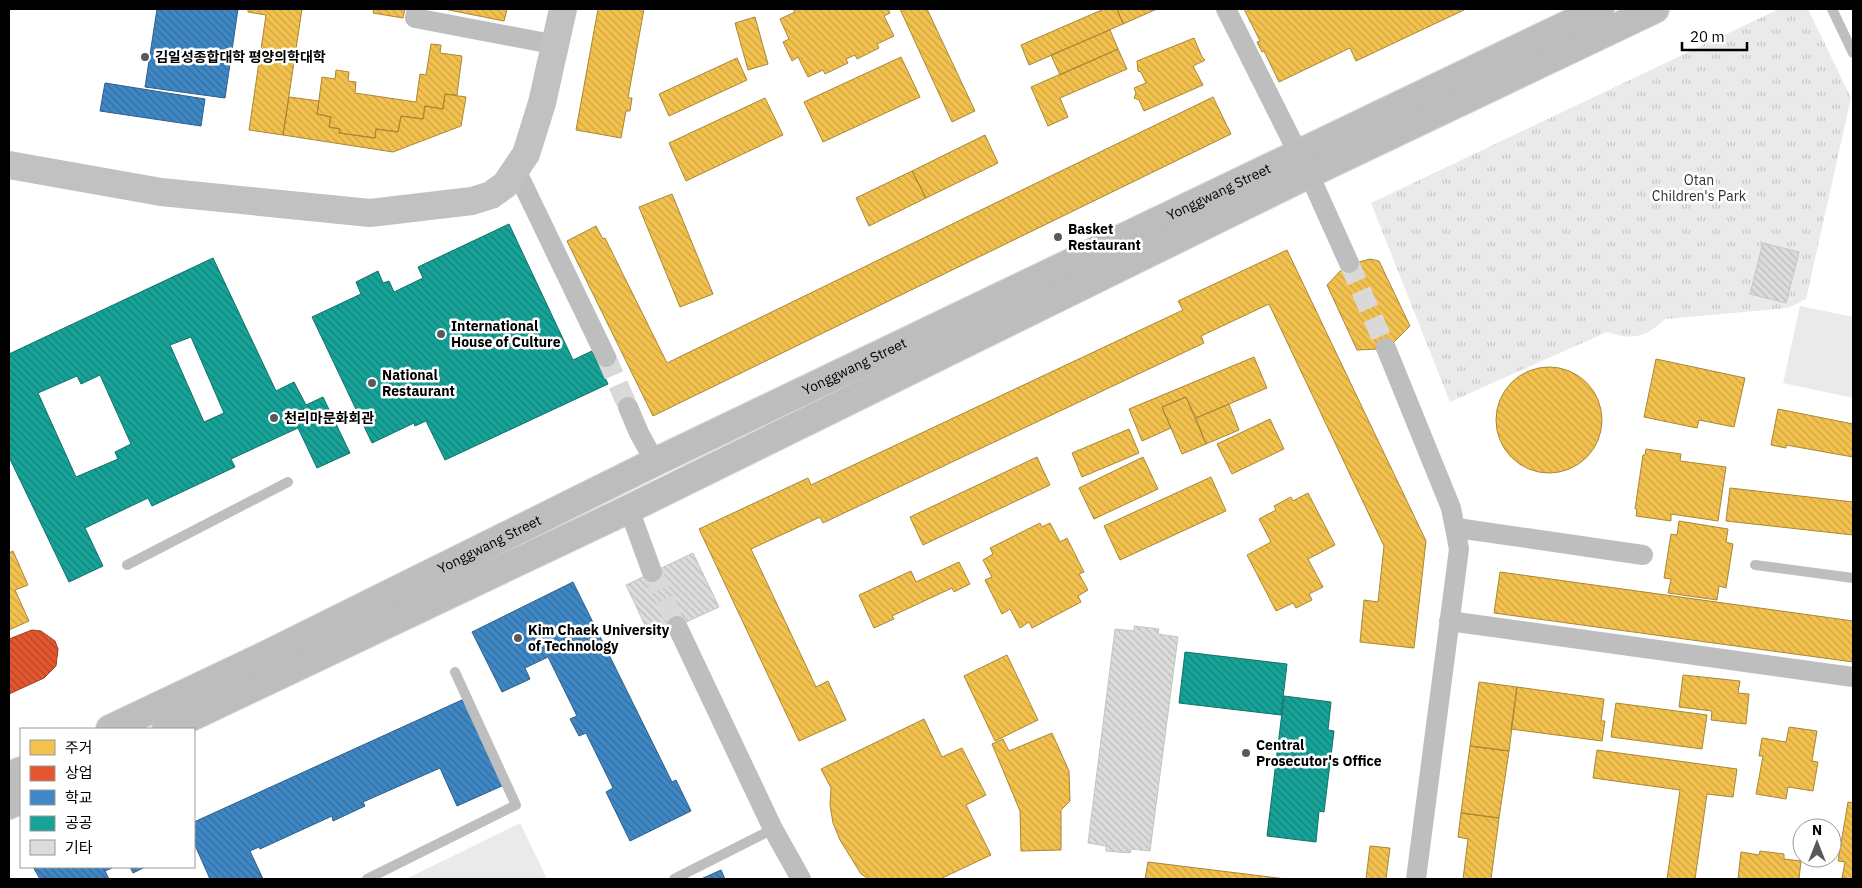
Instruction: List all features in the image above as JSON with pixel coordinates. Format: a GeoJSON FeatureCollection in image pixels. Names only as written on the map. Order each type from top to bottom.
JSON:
{"type":"FeatureCollection","features":[{"type":"Feature","properties":{"kind":"main road","name":"Yonggwang Street"},"geometry":{"type":"LineString","coordinates":[[168,728],[628,509],[1304,163],[1600,9]]}},
{"type":"Feature","properties":{"kind":"main road","name":"Yonggwang Street"},"geometry":{"type":"LineString","coordinates":[[112,728],[266,655],[655,462],[1304,163],[1655,9]]}},
{"type":"Feature","properties":{"kind":"street"},"geometry":{"type":"LineString","coordinates":[[416,9],[415,18],[557,44]]}},
{"type":"Feature","properties":{"kind":"street"},"geometry":{"type":"LineString","coordinates":[[9,165],[161,192],[370,213],[472,201],[491,195],[505,184],[526,154],[557,44],[563,9]]}},
{"type":"Feature","properties":{"kind":"street"},"geometry":{"type":"LineString","coordinates":[[1226,9],[1304,163],[1349,263]]}},
{"type":"Feature","properties":{"kind":"street"},"geometry":{"type":"LineString","coordinates":[[516,170],[606,357]]}},
{"type":"Feature","properties":{"kind":"street"},"geometry":{"type":"LineString","coordinates":[[1386,348],[1451,508],[1457,528],[1459,549],[1416,879]]}},
{"type":"Feature","properties":{"kind":"street"},"geometry":{"type":"LineString","coordinates":[[628,407],[639,433],[655,462]]}},
{"type":"Feature","properties":{"kind":"street"},"geometry":{"type":"LineString","coordinates":[[628,509],[652,572]]}},
{"type":"Feature","properties":{"kind":"street"},"geometry":{"type":"LineString","coordinates":[[1457,528],[1643,555]]}},
{"type":"Feature","properties":{"kind":"street"},"geometry":{"type":"LineString","coordinates":[[1450,621],[1853,678]]}},
{"type":"Feature","properties":{"kind":"street"},"geometry":{"type":"LineString","coordinates":[[677,626],[773,829],[801,879]]}},
{"type":"Feature","properties":{"kind":"lane"},"geometry":{"type":"LineString","coordinates":[[1832,9],[1853,53]]}},
{"type":"Feature","properties":{"kind":"lane"},"geometry":{"type":"LineString","coordinates":[[127,565],[288,482]]}},
{"type":"Feature","properties":{"kind":"lane"},"geometry":{"type":"LineString","coordinates":[[1755,565],[1853,578]]}},
{"type":"Feature","properties":{"kind":"lane"},"geometry":{"type":"LineString","coordinates":[[367,879],[516,805],[455,672]]}},
{"type":"Feature","properties":{"kind":"lane"},"geometry":{"type":"LineString","coordinates":[[674,879],[773,829]]}},
{"type":"Feature","properties":{"kind":"green space","name":"Otan Children's Park"},"geometry":{"type":"Polygon","coordinates":[[[1779,9],[1808,9],[1851,98],[1806,299],[1788,308],[1665,319],[1652,330],[1639,336],[1616,335],[1607,332],[1450,402],[1371,203],[1779,9]]]}},
{"type":"Feature","properties":{"kind":"green space"},"geometry":{"type":"Polygon","coordinates":[[[1800,306],[1853,317],[1853,398],[1783,383],[1800,306]]]}},
{"type":"Feature","properties":{"kind":"green space"},"geometry":{"type":"Polygon","coordinates":[[[520,823],[547,879],[406,879],[520,823]]]}},
{"type":"Feature","properties":{"kind":"building: 주거"},"geometry":{"type":"Polygon","coordinates":[[[248,9],[302,9],[283,135],[249,130],[266,15],[248,12],[248,9]]]}},
{"type":"Feature","properties":{"kind":"building: 주거"},"geometry":{"type":"Polygon","coordinates":[[[374,9],[405,9],[403,18],[373,13],[374,9]]]}},
{"type":"Feature","properties":{"kind":"building: 주거"},"geometry":{"type":"Polygon","coordinates":[[[444,9],[507,9],[504,21],[444,9]]]}},
{"type":"Feature","properties":{"kind":"building: 주거"},"geometry":{"type":"Polygon","coordinates":[[[598,9],[644,9],[628,98],[632,98],[630,111],[626,111],[621,138],[576,130],[598,9]]]}},
{"type":"Feature","properties":{"kind":"building: 주거"},"geometry":{"type":"Polygon","coordinates":[[[793,9],[888,9],[890,13],[884,16],[894,36],[877,44],[879,48],[857,59],[855,55],[846,59],[848,63],[825,74],[823,70],[808,77],[798,57],[792,61],[783,42],[789,39],[780,19],[795,12],[793,9]]]}},
{"type":"Feature","properties":{"kind":"building: 주거"},"geometry":{"type":"Polygon","coordinates":[[[900,9],[927,9],[975,111],[952,122],[900,9]]]}},
{"type":"Feature","properties":{"kind":"building: 주거"},"geometry":{"type":"Polygon","coordinates":[[[1104,9],[1117,9],[1123,24],[1029,65],[1021,45],[1104,9]]]}},
{"type":"Feature","properties":{"kind":"building: 주거"},"geometry":{"type":"Polygon","coordinates":[[[1117,9],[1157,9],[1123,24],[1117,9]]]}},
{"type":"Feature","properties":{"kind":"building: 주거"},"geometry":{"type":"Polygon","coordinates":[[[1244,9],[1466,9],[1356,61],[1350,48],[1279,82],[1264,51],[1262,52],[1257,42],[1260,41],[1244,9]]]}},
{"type":"Feature","properties":{"kind":"building: 주거"},"geometry":{"type":"Polygon","coordinates":[[[755,17],[768,64],[748,70],[735,23],[755,17]]]}},
{"type":"Feature","properties":{"kind":"building: 주거"},"geometry":{"type":"Polygon","coordinates":[[[1110,30],[1118,49],[1060,75],[1051,55],[1110,30]]]}},
{"type":"Feature","properties":{"kind":"building: 주거"},"geometry":{"type":"Polygon","coordinates":[[[1194,38],[1205,60],[1193,66],[1203,85],[1144,111],[1139,100],[1134,98],[1136,93],[1134,88],[1146,83],[1141,72],[1138,71],[1137,61],[1194,38]]]}},
{"type":"Feature","properties":{"kind":"building: 주거"},"geometry":{"type":"Polygon","coordinates":[[[431,44],[441,45],[440,53],[462,56],[457,95],[445,94],[443,109],[425,106],[423,119],[401,116],[398,132],[376,129],[375,138],[339,133],[340,129],[329,127],[331,117],[317,114],[322,77],[335,79],[336,70],[349,72],[348,81],[356,82],[355,93],[416,102],[420,74],[426,75],[431,44]]]}},
{"type":"Feature","properties":{"kind":"building: 주거"},"geometry":{"type":"Polygon","coordinates":[[[1118,49],[1127,69],[1060,98],[1068,117],[1048,126],[1031,87],[1118,49]]]}},
{"type":"Feature","properties":{"kind":"building: 주거"},"geometry":{"type":"Polygon","coordinates":[[[901,57],[920,97],[823,142],[804,102],[901,57]]]}},
{"type":"Feature","properties":{"kind":"building: 주거"},"geometry":{"type":"Polygon","coordinates":[[[737,58],[747,80],[669,116],[659,94],[737,58]]]}},
{"type":"Feature","properties":{"kind":"building: 주거"},"geometry":{"type":"Polygon","coordinates":[[[445,94],[466,97],[461,126],[393,152],[283,135],[289,97],[319,101],[317,114],[331,117],[329,127],[340,129],[339,133],[375,138],[376,129],[398,132],[401,116],[423,119],[425,106],[443,109],[445,94]]]}},
{"type":"Feature","properties":{"kind":"building: 주거"},"geometry":{"type":"Polygon","coordinates":[[[1213,97],[1231,134],[653,416],[567,241],[596,226],[603,239],[605,238],[667,363],[1213,97]]]}},
{"type":"Feature","properties":{"kind":"building: 주거"},"geometry":{"type":"Polygon","coordinates":[[[765,98],[783,135],[686,181],[669,143],[765,98]]]}},
{"type":"Feature","properties":{"kind":"building: 주거"},"geometry":{"type":"Polygon","coordinates":[[[985,135],[998,163],[926,198],[912,171],[985,135]]]}},
{"type":"Feature","properties":{"kind":"building: 주거"},"geometry":{"type":"Polygon","coordinates":[[[912,171],[926,198],[869,226],[856,198],[912,171]]]}},
{"type":"Feature","properties":{"kind":"building: 주거"},"geometry":{"type":"Polygon","coordinates":[[[672,194],[713,294],[680,307],[639,207],[672,194]]]}},
{"type":"Feature","properties":{"kind":"building: 주거"},"geometry":{"type":"Polygon","coordinates":[[[1287,250],[1426,541],[1414,648],[1360,642],[1364,600],[1378,602],[1384,546],[1269,304],[1201,336],[1204,343],[823,523],[820,517],[751,549],[816,687],[828,681],[846,720],[799,741],[699,529],[808,478],[811,485],[1183,310],[1178,301],[1287,250]]]}},
{"type":"Feature","properties":{"kind":"building: 주거"},"geometry":{"type":"Polygon","coordinates":[[[1370,259],[1379,261],[1410,326],[1392,344],[1379,349],[1357,350],[1327,285],[1345,266],[1370,259]]]}},
{"type":"Feature","properties":{"kind":"building: 주거"},"geometry":{"type":"Polygon","coordinates":[[[1254,357],[1267,388],[1196,418],[1186,397],[1162,407],[1171,428],[1142,441],[1129,409],[1254,357]]]}},
{"type":"Feature","properties":{"kind":"building: 주거"},"geometry":{"type":"Polygon","coordinates":[[[1656,359],[1745,378],[1734,427],[1699,420],[1697,428],[1644,417],[1656,359]]]}},
{"type":"Feature","properties":{"kind":"building: 주거"},"geometry":{"type":"Polygon","coordinates":[[[1549,367],[1569,371],[1587,382],[1598,400],[1602,420],[1598,440],[1587,458],[1569,469],[1549,473],[1529,469],[1511,458],[1500,440],[1496,420],[1500,400],[1511,382],[1529,371],[1549,367]]]}},
{"type":"Feature","properties":{"kind":"building: 주거"},"geometry":{"type":"Polygon","coordinates":[[[1186,397],[1206,444],[1182,454],[1162,407],[1186,397]]]}},
{"type":"Feature","properties":{"kind":"building: 주거"},"geometry":{"type":"Polygon","coordinates":[[[1229,404],[1239,430],[1206,444],[1196,418],[1229,404]]]}},
{"type":"Feature","properties":{"kind":"building: 주거"},"geometry":{"type":"Polygon","coordinates":[[[1778,409],[1853,424],[1853,457],[1786,445],[1786,448],[1771,445],[1778,409]]]}},
{"type":"Feature","properties":{"kind":"building: 주거"},"geometry":{"type":"Polygon","coordinates":[[[1270,419],[1284,449],[1232,474],[1217,444],[1270,419]]]}},
{"type":"Feature","properties":{"kind":"building: 주거"},"geometry":{"type":"Polygon","coordinates":[[[1129,429],[1139,453],[1082,477],[1072,453],[1129,429]]]}},
{"type":"Feature","properties":{"kind":"building: 주거"},"geometry":{"type":"Polygon","coordinates":[[[1646,449],[1681,454],[1680,461],[1726,467],[1718,521],[1671,514],[1671,521],[1636,516],[1637,509],[1635,509],[1643,455],[1645,455],[1646,449]]]}},
{"type":"Feature","properties":{"kind":"building: 주거"},"geometry":{"type":"Polygon","coordinates":[[[1037,457],[1050,485],[923,545],[910,517],[1037,457]]]}},
{"type":"Feature","properties":{"kind":"building: 주거"},"geometry":{"type":"Polygon","coordinates":[[[1143,457],[1158,489],[1094,519],[1079,488],[1143,457]]]}},
{"type":"Feature","properties":{"kind":"building: 주거"},"geometry":{"type":"Polygon","coordinates":[[[1211,477],[1226,511],[1120,560],[1104,526],[1211,477]]]}},
{"type":"Feature","properties":{"kind":"building: 주거"},"geometry":{"type":"Polygon","coordinates":[[[1730,488],[1853,502],[1853,535],[1726,521],[1730,488]]]}},
{"type":"Feature","properties":{"kind":"building: 주거"},"geometry":{"type":"Polygon","coordinates":[[[1308,493],[1335,545],[1308,559],[1323,587],[1309,594],[1312,600],[1296,608],[1293,603],[1276,611],[1247,555],[1271,542],[1259,519],[1276,510],[1274,506],[1291,497],[1293,501],[1308,493]]]}},
{"type":"Feature","properties":{"kind":"building: 주거"},"geometry":{"type":"Polygon","coordinates":[[[1679,521],[1728,529],[1726,542],[1733,544],[1726,588],[1719,586],[1717,600],[1668,593],[1671,579],[1664,578],[1671,534],[1677,535],[1679,521]]]}},
{"type":"Feature","properties":{"kind":"building: 주거"},"geometry":{"type":"Polygon","coordinates":[[[1040,523],[1042,527],[1050,523],[1060,542],[1067,538],[1084,572],[1079,574],[1088,590],[1078,596],[1081,602],[1032,628],[1029,622],[1020,628],[1010,609],[1002,614],[985,580],[992,577],[983,560],[993,554],[990,548],[1040,523]]]}},
{"type":"Feature","properties":{"kind":"building: 주거"},"geometry":{"type":"Polygon","coordinates":[[[13,551],[28,585],[15,590],[29,621],[9,630],[9,553],[13,551]]]}},
{"type":"Feature","properties":{"kind":"building: 주거"},"geometry":{"type":"Polygon","coordinates":[[[959,562],[970,584],[954,592],[952,588],[892,616],[894,619],[874,628],[859,595],[911,571],[916,582],[959,562]]]}},
{"type":"Feature","properties":{"kind":"building: 주거"},"geometry":{"type":"Polygon","coordinates":[[[1500,572],[1853,621],[1853,662],[1494,613],[1500,572]]]}},
{"type":"Feature","properties":{"kind":"building: 주거"},"geometry":{"type":"Polygon","coordinates":[[[1007,655],[1038,720],[995,741],[964,676],[1007,655]]]}},
{"type":"Feature","properties":{"kind":"building: 주거"},"geometry":{"type":"Polygon","coordinates":[[[1683,675],[1740,681],[1738,693],[1749,694],[1746,724],[1711,720],[1712,711],[1679,707],[1683,675]]]}},
{"type":"Feature","properties":{"kind":"building: 주거"},"geometry":{"type":"Polygon","coordinates":[[[1479,682],[1517,687],[1509,751],[1470,746],[1479,682]]]}},
{"type":"Feature","properties":{"kind":"building: 주거"},"geometry":{"type":"Polygon","coordinates":[[[1517,687],[1604,699],[1601,721],[1605,721],[1602,741],[1511,729],[1517,687]]]}},
{"type":"Feature","properties":{"kind":"building: 주거"},"geometry":{"type":"Polygon","coordinates":[[[1616,703],[1707,715],[1702,749],[1611,737],[1616,703]]]}},
{"type":"Feature","properties":{"kind":"building: 주거"},"geometry":{"type":"Polygon","coordinates":[[[924,719],[942,757],[962,748],[986,795],[966,805],[991,855],[940,879],[869,879],[861,874],[840,840],[833,823],[830,805],[831,788],[821,769],[924,719]]]}},
{"type":"Feature","properties":{"kind":"building: 주거"},"geometry":{"type":"Polygon","coordinates":[[[1789,727],[1817,731],[1812,761],[1818,762],[1813,791],[1788,787],[1786,799],[1756,794],[1763,756],[1759,756],[1762,738],[1786,742],[1789,727]]]}},
{"type":"Feature","properties":{"kind":"building: 주거"},"geometry":{"type":"Polygon","coordinates":[[[1052,733],[1069,771],[1070,801],[1061,810],[1061,850],[1021,851],[1020,811],[992,744],[1003,739],[1009,751],[1052,733]]]}},
{"type":"Feature","properties":{"kind":"building: 주거"},"geometry":{"type":"Polygon","coordinates":[[[1470,746],[1509,751],[1499,818],[1461,813],[1470,746]]]}},
{"type":"Feature","properties":{"kind":"building: 주거"},"geometry":{"type":"Polygon","coordinates":[[[1597,750],[1737,769],[1733,797],[1707,794],[1695,879],[1667,879],[1680,790],[1593,778],[1597,750]]]}},
{"type":"Feature","properties":{"kind":"building: 주거"},"geometry":{"type":"Polygon","coordinates":[[[1848,802],[1853,803],[1853,879],[1842,878],[1845,862],[1842,862],[1842,837],[1848,802]]]}},
{"type":"Feature","properties":{"kind":"building: 주거"},"geometry":{"type":"Polygon","coordinates":[[[1461,813],[1499,818],[1491,879],[1463,879],[1468,839],[1458,837],[1461,813]]]}},
{"type":"Feature","properties":{"kind":"building: 주거"},"geometry":{"type":"Polygon","coordinates":[[[1370,846],[1390,848],[1386,879],[1366,879],[1370,846]]]}},
{"type":"Feature","properties":{"kind":"building: 주거"},"geometry":{"type":"Polygon","coordinates":[[[1760,851],[1784,854],[1784,859],[1792,860],[1792,868],[1800,868],[1799,879],[1738,879],[1741,852],[1759,855],[1760,851]]]}},
{"type":"Feature","properties":{"kind":"building: 주거"},"geometry":{"type":"Polygon","coordinates":[[[1148,862],[1286,879],[1145,879],[1148,862]]]}},
{"type":"Feature","properties":{"kind":"building: 상업"},"geometry":{"type":"Polygon","coordinates":[[[32,630],[41,631],[55,641],[58,649],[56,666],[44,678],[9,694],[9,639],[32,630]]]}},
{"type":"Feature","properties":{"kind":"building: 학교"},"geometry":{"type":"Polygon","coordinates":[[[157,9],[238,9],[225,98],[145,87],[157,9]]]}},
{"type":"Feature","properties":{"kind":"building: 학교"},"geometry":{"type":"Polygon","coordinates":[[[105,83],[205,99],[201,126],[100,111],[105,83]]]}},
{"type":"Feature","properties":{"kind":"building: 학교"},"geometry":{"type":"Polygon","coordinates":[[[573,582],[672,782],[676,780],[691,811],[630,841],[606,792],[613,788],[586,733],[579,736],[570,719],[577,716],[548,657],[525,668],[530,679],[502,692],[472,632],[573,582]]]}},
{"type":"Feature","properties":{"kind":"building: 학교"},"geometry":{"type":"Polygon","coordinates":[[[464,699],[504,785],[457,806],[440,768],[363,802],[365,806],[333,821],[332,816],[260,849],[259,847],[250,851],[263,879],[210,879],[195,845],[195,822],[464,699]]]}},
{"type":"Feature","properties":{"kind":"building: 학교"},"geometry":{"type":"Polygon","coordinates":[[[34,868],[112,868],[105,871],[109,879],[49,879],[48,877],[40,879],[34,868]]]}},
{"type":"Feature","properties":{"kind":"building: 학교"},"geometry":{"type":"Polygon","coordinates":[[[130,868],[143,868],[133,873],[130,868]]]}},
{"type":"Feature","properties":{"kind":"building: 학교"},"geometry":{"type":"Polygon","coordinates":[[[721,870],[725,879],[701,879],[721,870]]]}},
{"type":"Feature","properties":{"kind":"building: 공공","name":"International House of Culture"},"geometry":{"type":"Polygon","coordinates":[[[509,224],[573,360],[592,351],[608,384],[445,460],[426,421],[415,426],[414,423],[372,443],[312,317],[361,294],[356,282],[378,271],[383,283],[389,281],[394,292],[423,278],[418,267],[509,224]]]}},
{"type":"Feature","properties":{"kind":"building: 공공","name":"천리마문화회관"},"geometry":{"type":"Polygon","coordinates":[[[213,258],[276,391],[294,382],[306,405],[323,397],[350,453],[317,468],[298,428],[231,459],[235,467],[152,506],[148,498],[85,528],[103,566],[69,582],[9,457],[9,354],[213,258]],[[191,337],[170,345],[204,422],[224,413],[191,337]],[[100,375],[81,384],[77,376],[38,393],[76,477],[118,459],[115,452],[131,444],[100,375]]]}},
{"type":"Feature","properties":{"kind":"building: 공공"},"geometry":{"type":"Polygon","coordinates":[[[1185,652],[1287,664],[1281,715],[1179,703],[1185,652]]]}},
{"type":"Feature","properties":{"kind":"building: 공공"},"geometry":{"type":"Polygon","coordinates":[[[1284,696],[1331,702],[1328,730],[1334,731],[1324,812],[1319,811],[1316,842],[1267,836],[1284,696]]]}},
{"type":"Feature","properties":{"kind":"building: 기타"},"geometry":{"type":"Polygon","coordinates":[[[1763,243],[1799,252],[1786,303],[1750,294],[1763,243]]]}},
{"type":"Feature","properties":{"kind":"building: 기타"},"geometry":{"type":"Polygon","coordinates":[[[693,553],[719,607],[651,638],[626,585],[693,553]]]}},
{"type":"Feature","properties":{"kind":"building: 기타"},"geometry":{"type":"Polygon","coordinates":[[[1134,626],[1159,629],[1158,634],[1178,637],[1150,851],[1131,849],[1130,853],[1106,851],[1106,846],[1088,843],[1115,629],[1134,631],[1134,626]]]}},
{"type":"Feature","properties":{"kind":"tunnel"},"geometry":{"type":"LineString","coordinates":[[1349,263],[1386,348]]}},
{"type":"Feature","properties":{"kind":"tunnel"},"geometry":{"type":"LineString","coordinates":[[606,357],[628,407]]}},
{"type":"Feature","properties":{"kind":"tunnel"},"geometry":{"type":"LineString","coordinates":[[652,572],[677,626]]}},
{"type":"Feature","properties":{"kind":"place","name":"김일성종합대학 평양의학대학"},"geometry":{"type":"Point","coordinates":[145,57]}},
{"type":"Feature","properties":{"kind":"place","name":"Basket Restaurant"},"geometry":{"type":"Point","coordinates":[1058,237]}},
{"type":"Feature","properties":{"kind":"place","name":"International House of Culture"},"geometry":{"type":"Point","coordinates":[441,334]}},
{"type":"Feature","properties":{"kind":"place","name":"National Restaurant"},"geometry":{"type":"Point","coordinates":[372,383]}},
{"type":"Feature","properties":{"kind":"place","name":"천리마문화회관"},"geometry":{"type":"Point","coordinates":[274,418]}},
{"type":"Feature","properties":{"kind":"place","name":"Kim Chaek University of Technology"},"geometry":{"type":"Point","coordinates":[518,638]}},
{"type":"Feature","properties":{"kind":"place","name":"Central Prosecutor's Office"},"geometry":{"type":"Point","coordinates":[1246,753]}}]}
